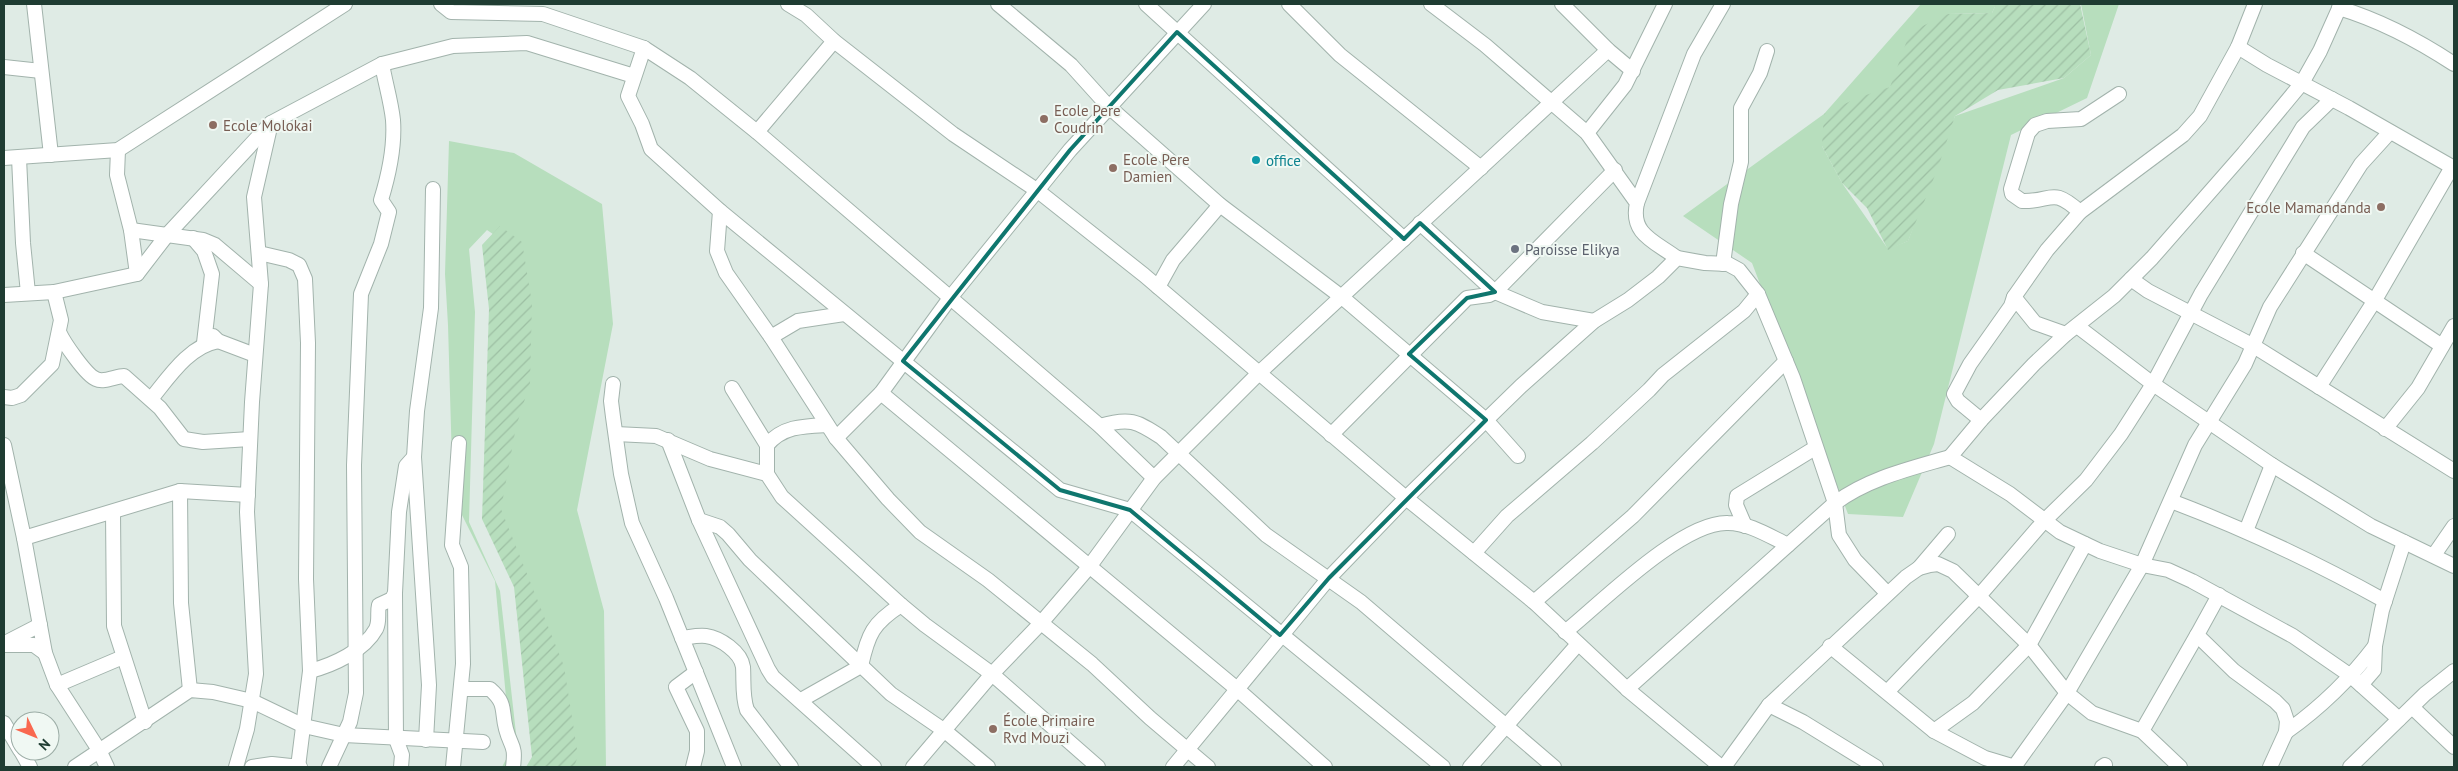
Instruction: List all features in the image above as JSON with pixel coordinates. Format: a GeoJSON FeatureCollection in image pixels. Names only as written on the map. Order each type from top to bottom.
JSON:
{"type":"FeatureCollection","features":[{"type":"Feature","properties":{"kind":"street"},"geometry":{"type":"LineString","coordinates":[[34,4],[51,155]]}},
{"type":"Feature","properties":{"kind":"street"},"geometry":{"type":"LineString","coordinates":[[4,158],[118,150],[345,4]]}},
{"type":"Feature","properties":{"kind":"street"},"geometry":{"type":"LineString","coordinates":[[441,4],[451,12],[543,14],[644,48],[690,78],[757,132],[1100,426],[1154,478]]}},
{"type":"Feature","properties":{"kind":"street"},"geometry":{"type":"LineString","coordinates":[[788,4],[806,15],[834,41],[953,134],[1038,191],[1158,287],[1406,498],[1534,602],[1627,689],[1722,767],[1769,705],[1887,593],[1919,568],[1948,534]]}},
{"type":"Feature","properties":{"kind":"street"},"geometry":{"type":"LineString","coordinates":[[998,4],[1070,65],[1108,106],[1220,205],[1342,298],[1486,420],[1518,456]]}},
{"type":"Feature","properties":{"kind":"street"},"geometry":{"type":"LineString","coordinates":[[1146,4],[1404,239]]}},
{"type":"Feature","properties":{"kind":"street"},"geometry":{"type":"LineString","coordinates":[[836,438],[881,393],[950,298],[1070,150],[1108,106],[1204,4]]}},
{"type":"Feature","properties":{"kind":"street"},"geometry":{"type":"LineString","coordinates":[[1289,4],[1340,55],[1481,168]]}},
{"type":"Feature","properties":{"kind":"street"},"geometry":{"type":"LineString","coordinates":[[1431,4],[1484,44],[1587,133],[1637,203]]}},
{"type":"Feature","properties":{"kind":"street"},"geometry":{"type":"LineString","coordinates":[[1562,4],[1608,50],[1633,71]]}},
{"type":"Feature","properties":{"kind":"street"},"geometry":{"type":"LineString","coordinates":[[1587,133],[1633,71],[1665,4]]}},
{"type":"Feature","properties":{"kind":"street"},"geometry":{"type":"LineString","coordinates":[[1723,4],[1694,54],[1637,203],[1635,212],[1637,226],[1677,258],[1723,264],[1739,270],[1758,294],[1786,361],[1835,503],[1839,535],[1845,546],[1867,574],[1887,593]]}},
{"type":"Feature","properties":{"kind":"street"},"geometry":{"type":"LineString","coordinates":[[1981,420],[1958,401],[1954,394],[1970,364],[2011,306],[2014,297],[2046,250],[2080,212],[2183,135],[2200,116],[2238,47],[2255,4]]}},
{"type":"Feature","properties":{"kind":"street"},"geometry":{"type":"LineString","coordinates":[[1627,689],[1835,503],[1856,488],[1869,482],[1950,456],[1981,420],[2072,330],[2131,279],[2244,153],[2302,83],[2320,51],[2340,6],[2377,22],[2434,51],[2454,64]]}},
{"type":"Feature","properties":{"kind":"street"},"geometry":{"type":"LineString","coordinates":[[757,132],[834,41]]}},
{"type":"Feature","properties":{"kind":"street"},"geometry":{"type":"LineString","coordinates":[[4,295],[54,292],[137,274],[167,235],[271,123],[382,64],[447,47],[527,43],[634,76]]}},
{"type":"Feature","properties":{"kind":"street"},"geometry":{"type":"LineString","coordinates":[[2238,47],[2267,66],[2332,99],[2453,168],[2375,300],[2319,388]]}},
{"type":"Feature","properties":{"kind":"street"},"geometry":{"type":"LineString","coordinates":[[644,48],[628,98],[642,124],[650,147],[720,211],[1060,490],[1130,510],[1443,767]]}},
{"type":"Feature","properties":{"kind":"street"},"geometry":{"type":"LineString","coordinates":[[913,767],[946,731],[992,674],[1041,623],[1089,567],[1154,478],[1259,373],[1608,50]]}},
{"type":"Feature","properties":{"kind":"street"},"geometry":{"type":"LineString","coordinates":[[1723,264],[1731,204],[1741,162],[1741,108],[1760,73],[1767,51]]}},
{"type":"Feature","properties":{"kind":"street"},"geometry":{"type":"LineString","coordinates":[[329,767],[350,722],[356,693],[354,651],[354,465],[361,294],[385,231],[389,212],[381,200],[393,149],[393,120],[382,64]]}},
{"type":"Feature","properties":{"kind":"street"},"geometry":{"type":"LineString","coordinates":[[4,67],[41,71]]}},
{"type":"Feature","properties":{"kind":"street"},"geometry":{"type":"LineString","coordinates":[[2080,212],[2069,202],[2053,195],[2022,201],[2012,194],[2011,189],[2028,133],[2040,122],[2081,119],[2119,94]]}},
{"type":"Feature","properties":{"kind":"street"},"geometry":{"type":"LineString","coordinates":[[1888,692],[1979,596],[2044,521],[2086,480],[2120,434],[2153,384],[2201,294],[2303,126],[2332,99]]}},
{"type":"Feature","properties":{"kind":"street"},"geometry":{"type":"LineString","coordinates":[[236,767],[244,742],[252,701],[256,666],[248,495],[255,355],[262,284],[254,198],[271,123]]}},
{"type":"Feature","properties":{"kind":"street"},"geometry":{"type":"LineString","coordinates":[[1830,646],[1934,731],[1985,758],[2014,767],[2067,694],[2142,565],[2195,444],[2210,423],[2245,364],[2270,307],[2361,164],[2390,132]]}},
{"type":"Feature","properties":{"kind":"street"},"geometry":{"type":"LineString","coordinates":[[118,150],[117,175],[131,230],[137,274]]}},
{"type":"Feature","properties":{"kind":"street"},"geometry":{"type":"LineString","coordinates":[[19,158],[23,243],[28,293]]}},
{"type":"Feature","properties":{"kind":"street"},"geometry":{"type":"LineString","coordinates":[[1331,434],[1466,298],[1489,295],[1495,292],[1615,170]]}},
{"type":"Feature","properties":{"kind":"street"},"geometry":{"type":"LineString","coordinates":[[426,740],[429,685],[414,458],[417,411],[431,308],[433,189]]}},
{"type":"Feature","properties":{"kind":"street"},"geometry":{"type":"LineString","coordinates":[[1158,287],[1173,260],[1220,205]]}},
{"type":"Feature","properties":{"kind":"street"},"geometry":{"type":"LineString","coordinates":[[720,211],[717,251],[721,262],[746,305],[771,337],[836,438],[908,521],[988,580],[1092,664],[1208,767]]}},
{"type":"Feature","properties":{"kind":"street"},"geometry":{"type":"LineString","coordinates":[[1420,224],[1495,292],[1542,312],[1594,321]]}},
{"type":"Feature","properties":{"kind":"street"},"geometry":{"type":"LineString","coordinates":[[131,230],[192,238],[216,245],[262,284]]}},
{"type":"Feature","properties":{"kind":"street"},"geometry":{"type":"LineString","coordinates":[[192,238],[204,251],[211,266],[212,286],[207,328],[211,342]]}},
{"type":"Feature","properties":{"kind":"street"},"geometry":{"type":"LineString","coordinates":[[252,767],[272,764],[298,767],[310,671],[306,579],[308,343],[305,279],[299,265],[289,260],[259,253]]}},
{"type":"Feature","properties":{"kind":"street"},"geometry":{"type":"LineString","coordinates":[[2303,253],[2442,346]]}},
{"type":"Feature","properties":{"kind":"street"},"geometry":{"type":"LineString","coordinates":[[1173,767],[1280,635],[1329,578],[1406,498],[1521,386],[1594,321],[1628,300],[1658,277],[1677,258]]}},
{"type":"Feature","properties":{"kind":"street"},"geometry":{"type":"LineString","coordinates":[[2131,279],[2148,290],[2252,345],[2454,471]]}},
{"type":"Feature","properties":{"kind":"street"},"geometry":{"type":"LineString","coordinates":[[4,397],[12,398],[21,395],[49,370],[56,351],[59,332],[60,313],[54,292]]}},
{"type":"Feature","properties":{"kind":"street"},"geometry":{"type":"LineString","coordinates":[[1474,553],[1507,516],[1592,442],[1649,390],[1663,374],[1744,311],[1758,294]]}},
{"type":"Feature","properties":{"kind":"street"},"geometry":{"type":"LineString","coordinates":[[2014,297],[2035,323],[2072,330],[2272,465],[2345,511],[2454,566]]}},
{"type":"Feature","properties":{"kind":"street"},"geometry":{"type":"LineString","coordinates":[[771,337],[798,321],[844,314]]}},
{"type":"Feature","properties":{"kind":"street"},"geometry":{"type":"LineString","coordinates":[[2385,429],[2418,388],[2454,326]]}},
{"type":"Feature","properties":{"kind":"street"},"geometry":{"type":"LineString","coordinates":[[59,332],[72,354],[95,378],[102,380],[124,376],[165,413],[180,436],[189,442],[250,439]]}},
{"type":"Feature","properties":{"kind":"street"},"geometry":{"type":"LineString","coordinates":[[151,399],[189,356],[211,342],[255,355]]}},
{"type":"Feature","properties":{"kind":"street"},"geometry":{"type":"LineString","coordinates":[[1534,602],[1633,516],[1786,361]]}},
{"type":"Feature","properties":{"kind":"street"},"geometry":{"type":"LineString","coordinates":[[613,384],[611,400],[621,474],[632,523],[682,638],[734,767]]}},
{"type":"Feature","properties":{"kind":"street"},"geometry":{"type":"LineString","coordinates":[[732,388],[767,445],[766,474],[782,497],[901,605],[992,674],[1098,767]]}},
{"type":"Feature","properties":{"kind":"street"},"geometry":{"type":"LineString","coordinates":[[881,393],[1237,689],[1325,767]]}},
{"type":"Feature","properties":{"kind":"street"},"geometry":{"type":"LineString","coordinates":[[1100,426],[1120,420],[1131,421],[1144,426],[1161,437],[1266,535],[1361,602],[1554,767]]}},
{"type":"Feature","properties":{"kind":"street"},"geometry":{"type":"LineString","coordinates":[[767,445],[777,436],[794,427],[827,425]]}},
{"type":"Feature","properties":{"kind":"street"},"geometry":{"type":"LineString","coordinates":[[616,434],[656,436],[710,459],[766,474]]}},
{"type":"Feature","properties":{"kind":"street"},"geometry":{"type":"LineString","coordinates":[[668,440],[699,520],[773,677],[874,767]]}},
{"type":"Feature","properties":{"kind":"street"},"geometry":{"type":"LineString","coordinates":[[453,767],[464,664],[461,567],[452,545],[460,443]]}},
{"type":"Feature","properties":{"kind":"street"},"geometry":{"type":"LineString","coordinates":[[1745,526],[1736,505],[1736,496],[1815,448]]}},
{"type":"Feature","properties":{"kind":"street"},"geometry":{"type":"LineString","coordinates":[[5,454],[11,513],[24,538],[45,653],[57,685],[99,750],[107,767]]}},
{"type":"Feature","properties":{"kind":"street"},"geometry":{"type":"LineString","coordinates":[[1950,456],[2010,494],[2060,532],[2085,544],[2142,565],[2168,570],[2293,636],[2356,681],[2399,719]]}},
{"type":"Feature","properties":{"kind":"street"},"geometry":{"type":"LineString","coordinates":[[401,767],[402,755],[396,739],[395,593],[399,512],[406,466],[414,458]]}},
{"type":"Feature","properties":{"kind":"street"},"geometry":{"type":"LineString","coordinates":[[2246,531],[2272,465]]}},
{"type":"Feature","properties":{"kind":"street"},"geometry":{"type":"LineString","coordinates":[[24,538],[180,491],[248,495]]}},
{"type":"Feature","properties":{"kind":"street"},"geometry":{"type":"LineString","coordinates":[[180,491],[181,603],[190,690]]}},
{"type":"Feature","properties":{"kind":"street"},"geometry":{"type":"LineString","coordinates":[[2171,501],[2246,531],[2328,569],[2385,601]]}},
{"type":"Feature","properties":{"kind":"street"},"geometry":{"type":"LineString","coordinates":[[113,512],[114,626],[145,722]]}},
{"type":"Feature","properties":{"kind":"street"},"geometry":{"type":"LineString","coordinates":[[699,520],[720,527],[750,560],[891,694],[946,731],[988,767]]}},
{"type":"Feature","properties":{"kind":"street"},"geometry":{"type":"LineString","coordinates":[[1565,632],[1633,573],[1683,539],[1703,528],[1726,522],[1745,526],[1788,545]]}},
{"type":"Feature","properties":{"kind":"street"},"geometry":{"type":"LineString","coordinates":[[2434,555],[2454,526]]}},
{"type":"Feature","properties":{"kind":"street"},"geometry":{"type":"LineString","coordinates":[[2286,732],[2356,681],[2375,646],[2385,601],[2404,542]]}},
{"type":"Feature","properties":{"kind":"street"},"geometry":{"type":"LineString","coordinates":[[1934,731],[1973,703],[2029,645],[2085,544]]}},
{"type":"Feature","properties":{"kind":"street"},"geometry":{"type":"LineString","coordinates":[[1919,568],[1938,564],[1947,567],[2029,645],[2067,694],[2092,713],[2142,731],[2180,767]]}},
{"type":"Feature","properties":{"kind":"street"},"geometry":{"type":"LineString","coordinates":[[310,671],[328,666],[354,651],[368,639],[376,629],[379,605],[392,599],[395,593]]}},
{"type":"Feature","properties":{"kind":"street"},"geometry":{"type":"LineString","coordinates":[[2142,731],[2219,596]]}},
{"type":"Feature","properties":{"kind":"street"},"geometry":{"type":"LineString","coordinates":[[801,700],[861,666],[872,630],[878,621],[901,605]]}},
{"type":"Feature","properties":{"kind":"street"},"geometry":{"type":"LineString","coordinates":[[4,645],[40,625]]}},
{"type":"Feature","properties":{"kind":"street"},"geometry":{"type":"LineString","coordinates":[[2197,635],[2234,671],[2280,704],[2288,721],[2286,732],[2270,767]]}},
{"type":"Feature","properties":{"kind":"street"},"geometry":{"type":"LineString","coordinates":[[682,638],[703,636],[714,638],[737,654],[743,666],[743,699],[747,710],[791,767]]}},
{"type":"Feature","properties":{"kind":"street"},"geometry":{"type":"LineString","coordinates":[[1470,767],[1578,644]]}},
{"type":"Feature","properties":{"kind":"street"},"geometry":{"type":"LineString","coordinates":[[4,645],[34,645],[45,653]]}},
{"type":"Feature","properties":{"kind":"street"},"geometry":{"type":"LineString","coordinates":[[57,685],[124,657]]}},
{"type":"Feature","properties":{"kind":"street"},"geometry":{"type":"LineString","coordinates":[[2350,767],[2399,719],[2454,670]]}},
{"type":"Feature","properties":{"kind":"street"},"geometry":{"type":"LineString","coordinates":[[693,767],[697,751],[697,731],[690,712],[676,687],[696,672]]}},
{"type":"Feature","properties":{"kind":"street"},"geometry":{"type":"LineString","coordinates":[[461,689],[490,689],[502,703],[507,732],[515,748],[513,767]]}},
{"type":"Feature","properties":{"kind":"street"},"geometry":{"type":"LineString","coordinates":[[75,767],[145,722],[190,690],[214,692],[252,701],[304,726],[344,735],[483,742]]}},
{"type":"Feature","properties":{"kind":"street"},"geometry":{"type":"LineString","coordinates":[[1769,705],[1803,722],[1876,767]]}},
{"type":"Feature","properties":{"kind":"street"},"geometry":{"type":"LineString","coordinates":[[2412,707],[2454,746]]}},
{"type":"Feature","properties":{"kind":"highlighted area"},"geometry":{"type":"Polygon","coordinates":[[[1177,32],[1404,239],[1420,223],[1495,292],[1467,298],[1409,354],[1486,420],[1329,578],[1280,635],[1130,510],[1060,490],[903,361],[1070,150],[1177,32]]]}},
{"type":"Feature","properties":{"kind":"green space"},"geometry":{"type":"Polygon","coordinates":[[[1921,4],[1996,4],[1992,13],[1948,14],[1890,87],[1822,146],[1842,183],[1888,249],[1908,241],[1955,116],[2064,78],[2091,55],[2081,4],[2119,4],[2087,98],[2011,135],[1934,444],[1903,517],[1848,514],[1752,263],[1683,216],[1824,114],[1921,4]]]}},
{"type":"Feature","properties":{"kind":"green space"},"geometry":{"type":"Polygon","coordinates":[[[1996,4],[2080,4],[2091,55],[2064,78],[1998,90],[1955,116],[1938,168],[1908,241],[1888,250],[1867,208],[1842,183],[1822,146],[1824,114],[1857,98],[1890,87],[1910,32],[1948,14],[1992,13],[1996,4]]]}},
{"type":"Feature","properties":{"kind":"green space"},"geometry":{"type":"Polygon","coordinates":[[[449,141],[514,153],[602,204],[613,324],[577,510],[604,611],[606,767],[562,767],[551,669],[488,512],[509,245],[487,230],[469,249],[475,312],[469,522],[500,591],[519,760],[514,767],[502,767],[511,750],[495,581],[453,497],[445,274],[449,141]]]}},
{"type":"Feature","properties":{"kind":"green space"},"geometry":{"type":"Polygon","coordinates":[[[500,226],[522,242],[532,303],[530,383],[516,427],[501,509],[564,666],[578,756],[574,767],[526,767],[532,757],[514,587],[482,519],[489,309],[482,245],[500,226]]]}},
{"type":"Feature","properties":{"kind":"place","name":"Ecole Pere Coudrin"},"geometry":{"type":"Point","coordinates":[1044,119]}},
{"type":"Feature","properties":{"kind":"place","name":"Ecole Molokai"},"geometry":{"type":"Point","coordinates":[213,125]}},
{"type":"Feature","properties":{"kind":"place","name":"office"},"geometry":{"type":"Point","coordinates":[1256,160]}},
{"type":"Feature","properties":{"kind":"place","name":"Ecole Pere Damien"},"geometry":{"type":"Point","coordinates":[1113,168]}},
{"type":"Feature","properties":{"kind":"place","name":"Ecole Mamandanda"},"geometry":{"type":"Point","coordinates":[2381,207]}},
{"type":"Feature","properties":{"kind":"place","name":"Paroisse Elikya"},"geometry":{"type":"Point","coordinates":[1515,249]}},
{"type":"Feature","properties":{"kind":"place","name":"École Primaire Rvd Mouzi"},"geometry":{"type":"Point","coordinates":[993,729]}}]}
